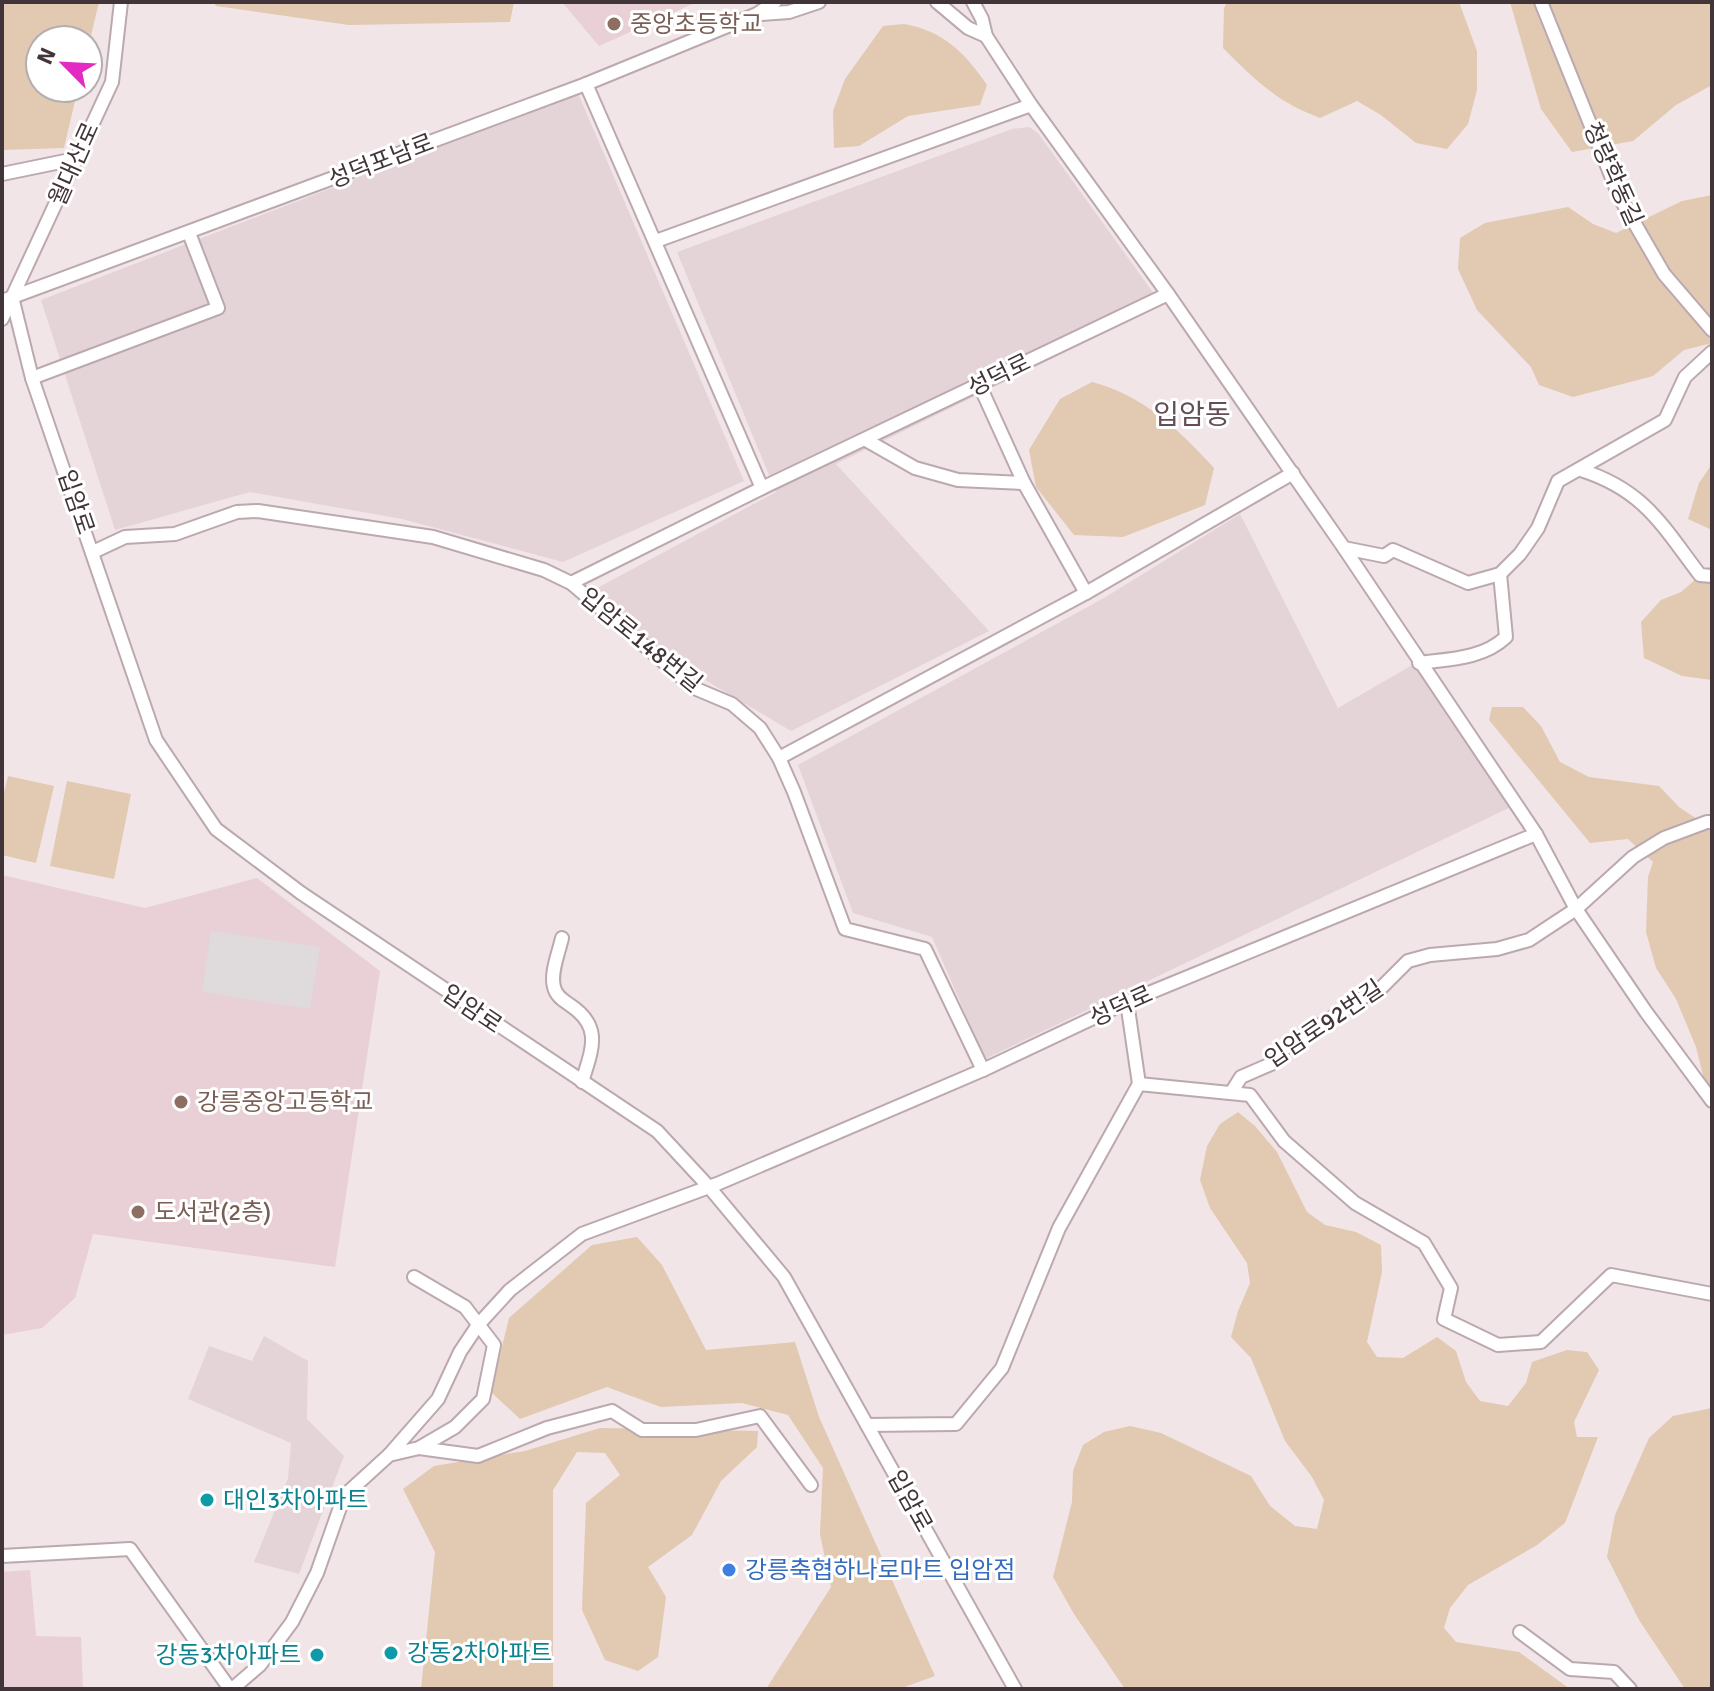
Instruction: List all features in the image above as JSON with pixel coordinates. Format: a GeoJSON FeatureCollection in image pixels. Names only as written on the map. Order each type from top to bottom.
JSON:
{"type":"FeatureCollection","features":[{"type":"Feature","properties":{"kind":"street","name":"월대산로"},"geometry":{"type":"LineString","coordinates":[[2,319],[7,299],[72,171],[112,82],[121,2]]}},
{"type":"Feature","properties":{"kind":"street"},"geometry":{"type":"LineString","coordinates":[[757,14],[775,2]]}},
{"type":"Feature","properties":{"kind":"street"},"geometry":{"type":"LineString","coordinates":[[757,14],[789,12],[819,2]]}},
{"type":"Feature","properties":{"kind":"street"},"geometry":{"type":"LineString","coordinates":[[937,2],[968,28],[986,36]]}},
{"type":"Feature","properties":{"kind":"street"},"geometry":{"type":"LineString","coordinates":[[973,2],[986,36],[1031,105],[1293,473],[1536,834],[1576,909],[1646,1012],[1712,1101]]}},
{"type":"Feature","properties":{"kind":"street","name":"청량학동길"},"geometry":{"type":"LineString","coordinates":[[1541,2],[1620,198],[1664,274],[1712,330]]}},
{"type":"Feature","properties":{"kind":"street","name":"성덕포남로"},"geometry":{"type":"LineString","coordinates":[[7,299],[586,84],[757,14]]}},
{"type":"Feature","properties":{"kind":"street"},"geometry":{"type":"LineString","coordinates":[[586,84],[762,488]]}},
{"type":"Feature","properties":{"kind":"street"},"geometry":{"type":"LineString","coordinates":[[656,241],[1031,105]]}},
{"type":"Feature","properties":{"kind":"street"},"geometry":{"type":"LineString","coordinates":[[2,174],[75,159]]}},
{"type":"Feature","properties":{"kind":"street"},"geometry":{"type":"LineString","coordinates":[[32,378],[218,308],[189,233]]}},
{"type":"Feature","properties":{"kind":"street","name":"성덕로"},"geometry":{"type":"LineString","coordinates":[[571,583],[1168,294]]}},
{"type":"Feature","properties":{"kind":"street","name":"입암로"},"geometry":{"type":"LineString","coordinates":[[7,299],[156,740],[216,829],[314,902],[657,1131],[709,1187],[784,1277],[1015,1689]]}},
{"type":"Feature","properties":{"kind":"street"},"geometry":{"type":"LineString","coordinates":[[1344,548],[1384,556],[1393,550],[1468,583],[1500,574],[1520,554],[1538,528],[1558,481],[1665,420],[1685,377],[1712,352]]}},
{"type":"Feature","properties":{"kind":"street"},"geometry":{"type":"LineString","coordinates":[[979,384],[1024,483],[1086,593]]}},
{"type":"Feature","properties":{"kind":"street"},"geometry":{"type":"LineString","coordinates":[[866,440],[915,468],[958,480],[1024,483]]}},
{"type":"Feature","properties":{"kind":"street"},"geometry":{"type":"LineString","coordinates":[[1581,470],[1609,479],[1637,498],[1652,511],[1700,575],[1712,576]]}},
{"type":"Feature","properties":{"kind":"street"},"geometry":{"type":"LineString","coordinates":[[779,758],[1086,593],[1293,473]]}},
{"type":"Feature","properties":{"kind":"street","name":"입암로148번길"},"geometry":{"type":"LineString","coordinates":[[93,552],[125,537],[175,534],[237,512],[258,511],[433,537],[544,570],[571,583],[694,688],[732,704],[760,728],[779,758],[845,929],[925,949],[983,1070]]}},
{"type":"Feature","properties":{"kind":"street"},"geometry":{"type":"LineString","coordinates":[[1419,663],[1468,657],[1500,643],[1506,637],[1500,574]]}},
{"type":"Feature","properties":{"kind":"street","name":"입암로92번길"},"geometry":{"type":"LineString","coordinates":[[1231,1093],[1241,1077],[1271,1064],[1279,1052],[1380,989],[1408,961],[1430,955],[1497,949],[1529,940],[1576,909],[1633,857],[1664,838],[1712,822]]}},
{"type":"Feature","properties":{"kind":"street","name":"성덕로"},"geometry":{"type":"LineString","coordinates":[[231,1689],[260,1665],[292,1622],[317,1573],[344,1496],[389,1455],[438,1399],[460,1352],[478,1325],[510,1290],[582,1234],[709,1187],[983,1070],[1127,1002],[1536,834]]}},
{"type":"Feature","properties":{"kind":"street"},"geometry":{"type":"LineString","coordinates":[[562,938],[552,982],[555,991],[585,1014],[591,1025],[592,1051],[582,1082]]}},
{"type":"Feature","properties":{"kind":"street"},"geometry":{"type":"LineString","coordinates":[[867,1425],[956,1424],[1002,1368],[1059,1228],[1139,1084],[1127,1002]]}},
{"type":"Feature","properties":{"kind":"street"},"geometry":{"type":"LineString","coordinates":[[1139,1084],[1250,1095],[1284,1141],[1355,1203],[1424,1243],[1451,1288],[1444,1319],[1498,1345],[1541,1342],[1611,1275],[1712,1294]]}},
{"type":"Feature","properties":{"kind":"street"},"geometry":{"type":"LineString","coordinates":[[389,1455],[419,1448],[455,1427],[483,1399],[494,1345],[465,1307],[414,1277]]}},
{"type":"Feature","properties":{"kind":"street"},"geometry":{"type":"LineString","coordinates":[[419,1448],[478,1456],[547,1428],[612,1411],[642,1430],[696,1430],[760,1416],[811,1485]]}},
{"type":"Feature","properties":{"kind":"street"},"geometry":{"type":"LineString","coordinates":[[2,1556],[130,1549],[231,1689]]}},
{"type":"Feature","properties":{"kind":"street"},"geometry":{"type":"LineString","coordinates":[[1520,1632],[1570,1669],[1614,1672],[1630,1689]]}},
{"type":"Feature","properties":{"kind":"shaded area"},"geometry":{"type":"Polygon","coordinates":[[[2,2],[99,2],[94,24],[24,24],[24,104],[74,104],[64,148],[2,150],[2,2]]]}},
{"type":"Feature","properties":{"kind":"shaded area"},"geometry":{"type":"Polygon","coordinates":[[[213,2],[514,2],[510,22],[349,25],[216,6],[213,2]]]}},
{"type":"Feature","properties":{"kind":"shaded area","name":"중앙초등학교"},"geometry":{"type":"Polygon","coordinates":[[[562,2],[697,2],[599,46],[562,2]]]}},
{"type":"Feature","properties":{"kind":"shaded area"},"geometry":{"type":"Polygon","coordinates":[[[1227,2],[1459,2],[1477,51],[1477,90],[1468,124],[1447,149],[1416,143],[1381,115],[1357,101],[1320,118],[1291,105],[1267,89],[1223,48],[1224,8],[1227,2]]]}},
{"type":"Feature","properties":{"kind":"shaded area"},"geometry":{"type":"Polygon","coordinates":[[[1510,2],[1712,2],[1712,85],[1676,105],[1633,141],[1572,152],[1541,109],[1510,2]]]}},
{"type":"Feature","properties":{"kind":"shaded area"},"geometry":{"type":"Polygon","coordinates":[[[904,24],[931,32],[962,53],[987,85],[980,105],[908,116],[859,146],[834,148],[833,111],[845,79],[883,26],[904,24]]]}},
{"type":"Feature","properties":{"kind":"shaded area"},"geometry":{"type":"Polygon","coordinates":[[[578,93],[744,481],[563,562],[402,519],[250,492],[115,530],[41,300],[578,93]]]}},
{"type":"Feature","properties":{"kind":"shaded area"},"geometry":{"type":"Polygon","coordinates":[[[1029,127],[1038,133],[1162,305],[836,464],[989,631],[791,731],[685,668],[598,597],[599,587],[776,492],[677,252],[1012,129],[1029,127]]]}},
{"type":"Feature","properties":{"kind":"shaded area"},"geometry":{"type":"Polygon","coordinates":[[[1712,195],[1712,343],[1684,350],[1653,376],[1573,397],[1539,385],[1531,367],[1477,310],[1458,269],[1460,238],[1485,223],[1568,207],[1593,224],[1616,233],[1682,201],[1712,195]]]}},
{"type":"Feature","properties":{"kind":"shaded area"},"geometry":{"type":"Polygon","coordinates":[[[1092,382],[1144,405],[1187,440],[1214,468],[1205,505],[1123,537],[1074,535],[1036,487],[1029,450],[1060,399],[1092,382]]]}},
{"type":"Feature","properties":{"kind":"shaded area"},"geometry":{"type":"Polygon","coordinates":[[[1712,464],[1712,530],[1688,519],[1699,483],[1712,464]]]}},
{"type":"Feature","properties":{"kind":"shaded area"},"geometry":{"type":"Polygon","coordinates":[[[1240,514],[1338,708],[1414,664],[1515,805],[985,1059],[932,937],[853,913],[798,765],[1104,598],[1240,514]]]}},
{"type":"Feature","properties":{"kind":"shaded area"},"geometry":{"type":"Polygon","coordinates":[[[1712,565],[1712,680],[1682,676],[1644,658],[1641,622],[1661,600],[1681,592],[1712,565]]]}},
{"type":"Feature","properties":{"kind":"shaded area"},"geometry":{"type":"Polygon","coordinates":[[[1492,707],[1523,707],[1541,726],[1560,762],[1589,777],[1659,786],[1679,807],[1712,829],[1712,1102],[1696,1047],[1676,999],[1656,968],[1646,932],[1648,877],[1653,862],[1628,839],[1590,843],[1489,720],[1492,707]]]}},
{"type":"Feature","properties":{"kind":"shaded area"},"geometry":{"type":"Polygon","coordinates":[[[8,776],[54,786],[36,863],[2,855],[2,800],[8,776]]]}},
{"type":"Feature","properties":{"kind":"shaded area"},"geometry":{"type":"Polygon","coordinates":[[[67,781],[131,794],[114,879],[50,866],[67,781]]]}},
{"type":"Feature","properties":{"kind":"shaded area","name":"강릉중앙고등학교"},"geometry":{"type":"Polygon","coordinates":[[[2,875],[145,908],[257,878],[380,971],[335,1267],[93,1234],[75,1298],[42,1328],[2,1335],[2,875]]]}},
{"type":"Feature","properties":{"kind":"shaded area"},"geometry":{"type":"Polygon","coordinates":[[[211,931],[320,947],[310,1009],[202,992],[211,931]]]}},
{"type":"Feature","properties":{"kind":"shaded area"},"geometry":{"type":"Polygon","coordinates":[[[1238,1112],[1277,1152],[1307,1212],[1325,1225],[1356,1232],[1381,1245],[1382,1272],[1367,1342],[1377,1357],[1403,1358],[1437,1337],[1456,1351],[1466,1382],[1480,1401],[1508,1406],[1526,1383],[1532,1362],[1567,1350],[1587,1352],[1599,1370],[1574,1422],[1577,1437],[1598,1437],[1565,1523],[1537,1545],[1468,1585],[1450,1608],[1444,1628],[1456,1642],[1519,1652],[1570,1689],[1125,1689],[1074,1614],[1053,1577],[1072,1502],[1073,1471],[1083,1445],[1104,1432],[1130,1426],[1161,1433],[1251,1476],[1270,1506],[1295,1526],[1317,1529],[1324,1500],[1312,1477],[1285,1441],[1251,1358],[1231,1337],[1250,1283],[1247,1263],[1210,1208],[1200,1180],[1207,1146],[1220,1124],[1238,1112]]]}},
{"type":"Feature","properties":{"kind":"shaded area"},"geometry":{"type":"Polygon","coordinates":[[[637,1237],[662,1265],[706,1350],[795,1342],[819,1417],[935,1676],[899,1689],[766,1689],[831,1587],[820,1534],[823,1468],[788,1415],[742,1403],[661,1407],[607,1387],[520,1419],[491,1392],[509,1318],[592,1245],[637,1237]]]}},
{"type":"Feature","properties":{"kind":"shaded area"},"geometry":{"type":"Polygon","coordinates":[[[264,1336],[308,1361],[307,1419],[344,1456],[299,1574],[254,1562],[288,1478],[291,1443],[188,1399],[209,1346],[252,1361],[264,1336]]]}},
{"type":"Feature","properties":{"kind":"shaded area"},"geometry":{"type":"Polygon","coordinates":[[[1712,1408],[1712,1689],[1685,1689],[1639,1620],[1607,1557],[1615,1515],[1649,1438],[1673,1416],[1712,1408]]]}},
{"type":"Feature","properties":{"kind":"shaded area"},"geometry":{"type":"Polygon","coordinates":[[[600,1428],[758,1431],[757,1447],[721,1481],[692,1535],[648,1567],[666,1597],[658,1657],[638,1671],[605,1660],[582,1610],[586,1503],[620,1475],[605,1453],[577,1452],[553,1490],[553,1689],[421,1689],[435,1552],[403,1489],[434,1466],[525,1451],[600,1428]]]}},
{"type":"Feature","properties":{"kind":"shaded area"},"geometry":{"type":"Polygon","coordinates":[[[30,1570],[36,1636],[81,1637],[83,1689],[2,1689],[2,1572],[30,1570]]]}},
{"type":"Feature","properties":{"kind":"place","name":"중앙초등학교"},"geometry":{"type":"Point","coordinates":[614,24]}},
{"type":"Feature","properties":{"kind":"place","name":"강릉중앙고등학교"},"geometry":{"type":"Point","coordinates":[181,1102]}},
{"type":"Feature","properties":{"kind":"place","name":"도서관(2층)"},"geometry":{"type":"Point","coordinates":[138,1212]}},
{"type":"Feature","properties":{"kind":"place","name":"대인3차아파트"},"geometry":{"type":"Point","coordinates":[207,1500]}},
{"type":"Feature","properties":{"kind":"place","name":"강릉축협하나로마트 입암점"},"geometry":{"type":"Point","coordinates":[729,1570]}},
{"type":"Feature","properties":{"kind":"place","name":"강동2차아파트"},"geometry":{"type":"Point","coordinates":[391,1653]}},
{"type":"Feature","properties":{"kind":"place","name":"강동3차아파트"},"geometry":{"type":"Point","coordinates":[317,1655]}},
{"type":"Feature","properties":{"kind":"district","name":"입암동"},"geometry":{"type":"Point","coordinates":[1192,414]}}]}
